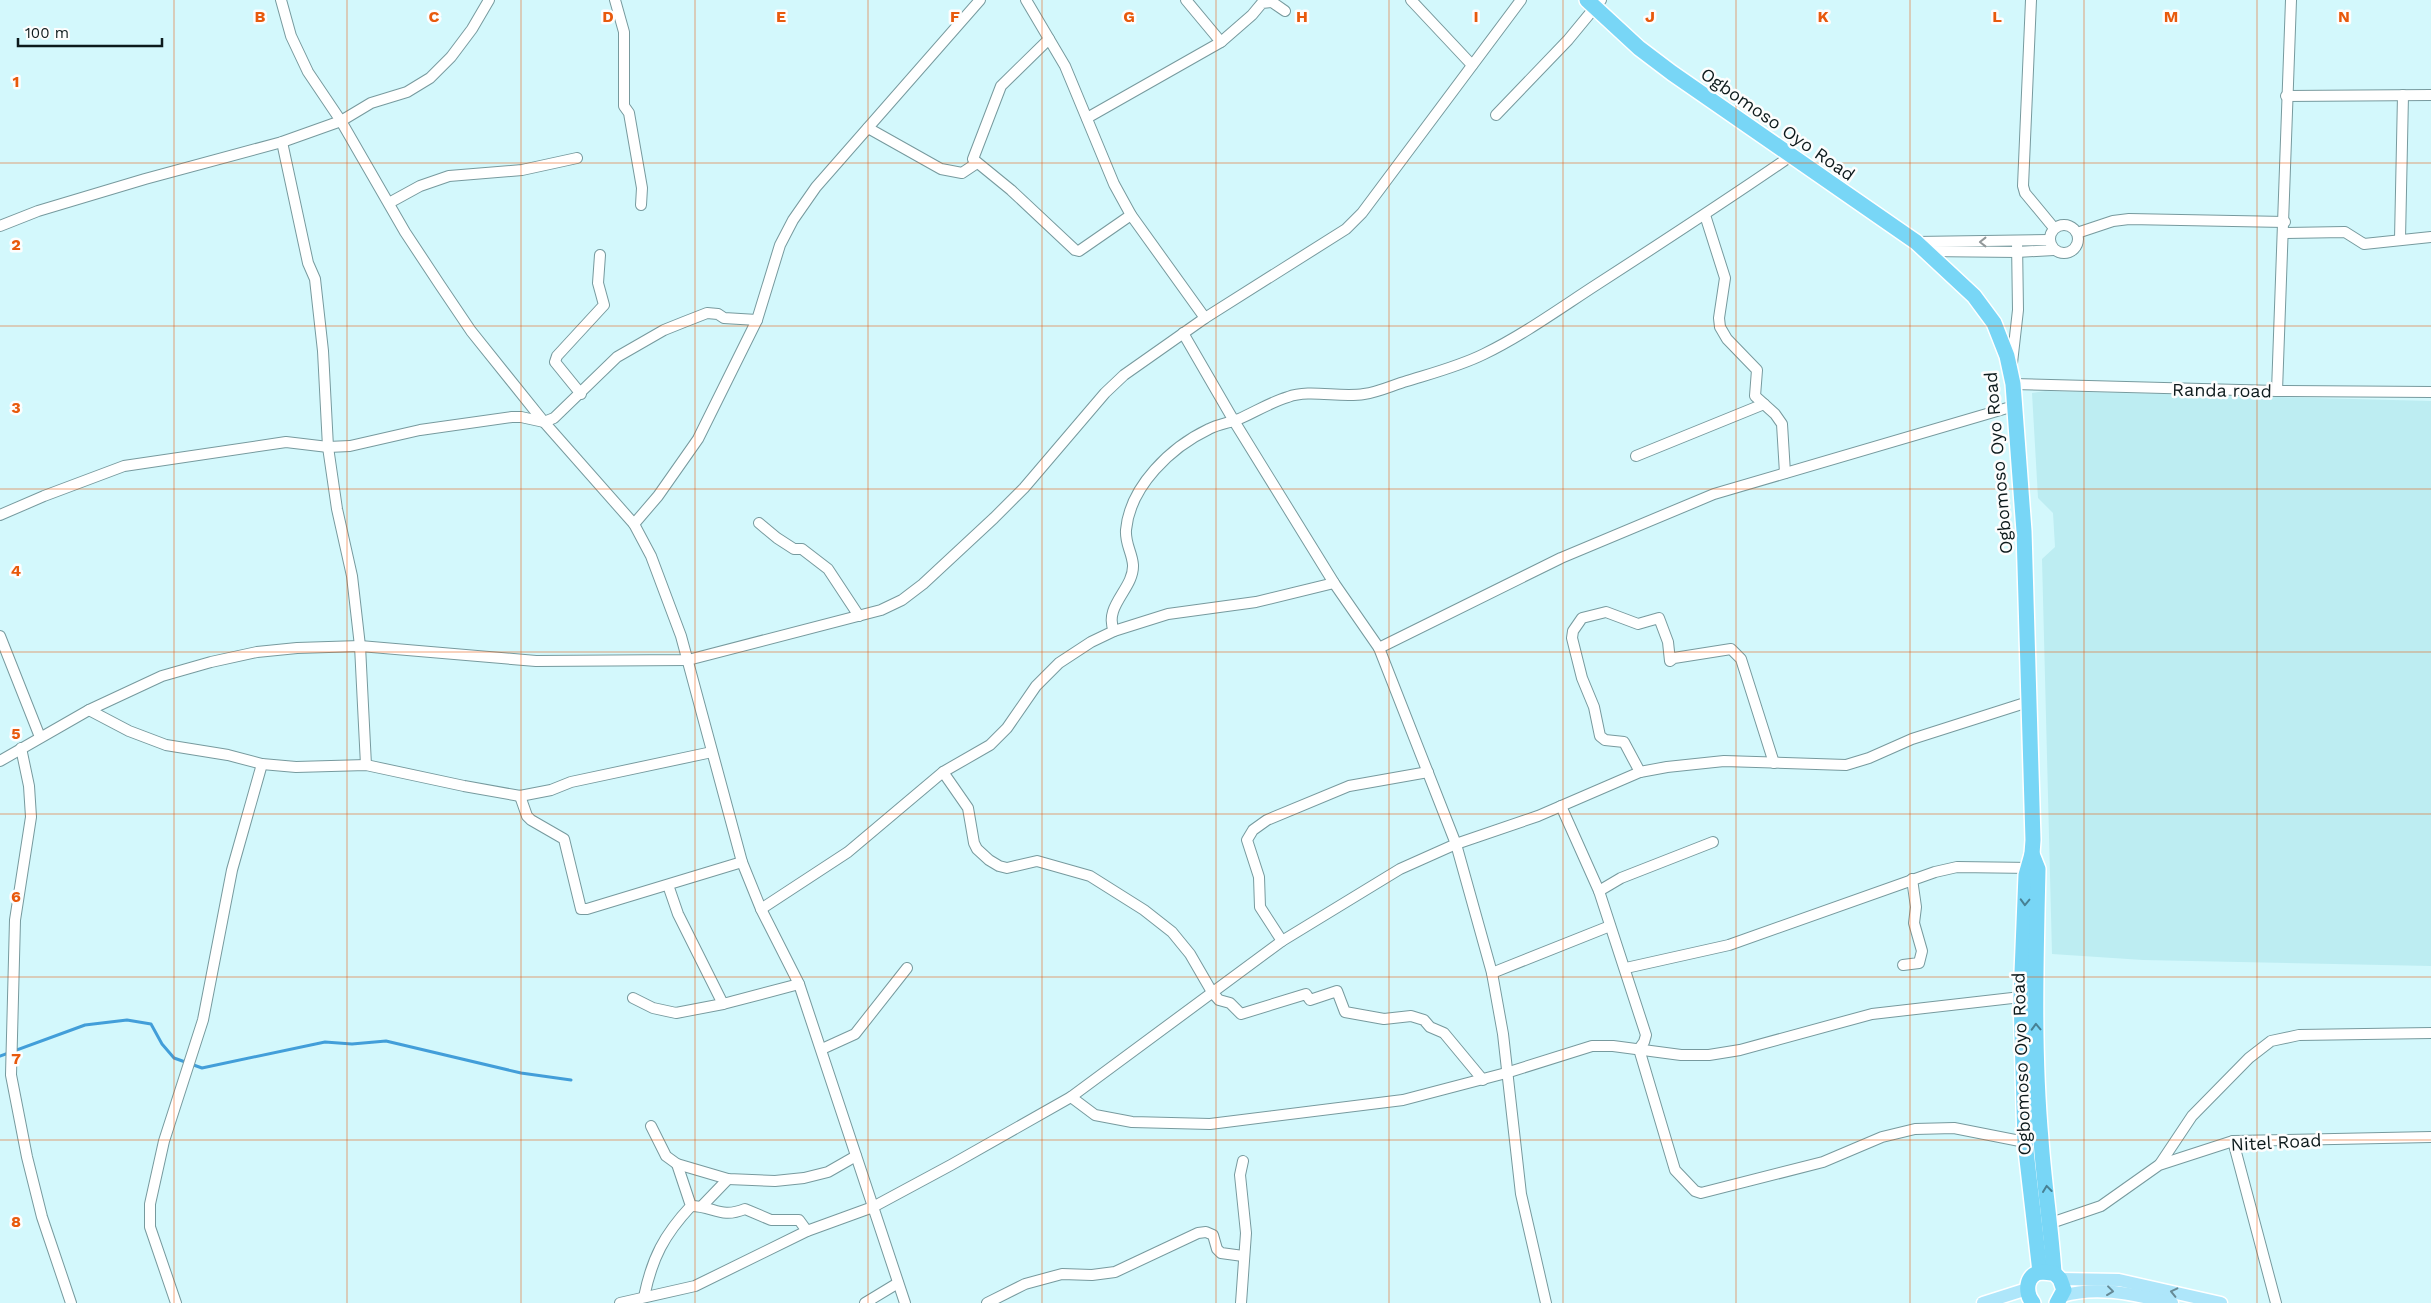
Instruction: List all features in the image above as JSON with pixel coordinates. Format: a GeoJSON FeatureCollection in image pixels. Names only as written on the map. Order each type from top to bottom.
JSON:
{"type":"FeatureCollection","features":[{"type":"Feature","properties":{"kind":"highway","name":"Ogbomoso Oyo Road"},"geometry":{"type":"LineString","coordinates":[[1594,3],[1639,48],[1672,73],[1921,246],[1974,296],[1994,323],[2007,356],[2012,379],[2024,531],[2035,999],[2041,1140],[2051,1223],[2051,1275]]}},
{"type":"Feature","properties":{"kind":"highway","name":"Ogbomoso Oyo Road"},"geometry":{"type":"LineString","coordinates":[[2032,863],[2021,997],[2025,1142],[2051,1275]]}},
{"type":"Feature","properties":{"kind":"highway"},"geometry":{"type":"LineString","coordinates":[[2030,1296],[2031,1279],[2051,1275],[2064,1290],[2060,1300]]}},
{"type":"Feature","properties":{"kind":"main road"},"geometry":{"type":"LineString","coordinates":[[2051,1275],[2119,1280],[2221,1303]]}},
{"type":"Feature","properties":{"kind":"main road"},"geometry":{"type":"LineString","coordinates":[[2060,1300],[2090,1290],[2106,1290],[2172,1303]]}},
{"type":"Feature","properties":{"kind":"main road"},"geometry":{"type":"LineString","coordinates":[[1983,1303],[2030,1296]]}},
{"type":"Feature","properties":{"kind":"street"},"geometry":{"type":"LineString","coordinates":[[281,0],[297,51],[308,72],[341,122],[405,232],[471,331],[544,422],[634,524],[651,556],[665,588],[688,660],[742,862],[761,909],[799,984],[822,1048],[905,1303]]}},
{"type":"Feature","properties":{"kind":"street"},"geometry":{"type":"LineString","coordinates":[[0,226],[38,211],[145,179],[282,142],[341,122],[371,103],[406,92],[430,78],[462,43],[489,0]]}},
{"type":"Feature","properties":{"kind":"street"},"geometry":{"type":"LineString","coordinates":[[615,0],[624,32],[624,106],[629,113],[642,188],[641,205]]}},
{"type":"Feature","properties":{"kind":"street"},"geometry":{"type":"LineString","coordinates":[[634,524],[662,490],[698,438],[757,320],[780,245],[793,220],[816,187],[980,0]]}},
{"type":"Feature","properties":{"kind":"street"},"geometry":{"type":"LineString","coordinates":[[1026,0],[1065,66],[1114,184],[1131,215],[1205,318]]}},
{"type":"Feature","properties":{"kind":"street"},"geometry":{"type":"LineString","coordinates":[[1186,0],[1221,42]]}},
{"type":"Feature","properties":{"kind":"street"},"geometry":{"type":"LineString","coordinates":[[1411,0],[1472,65]]}},
{"type":"Feature","properties":{"kind":"street"},"geometry":{"type":"LineString","coordinates":[[0,761],[89,710],[162,676],[211,662],[257,652],[360,646],[536,661],[688,660],[859,616],[888,607],[902,600],[923,584],[1024,488],[1105,393],[1124,375],[1205,318],[1346,229],[1362,213],[1521,0]]}},
{"type":"Feature","properties":{"kind":"street"},"geometry":{"type":"LineString","coordinates":[[2031,0],[2023,186],[2025,193],[2054,228]]}},
{"type":"Feature","properties":{"kind":"street"},"geometry":{"type":"LineString","coordinates":[[2277,391],[2285,222],[2286,96],[2291,0]]}},
{"type":"Feature","properties":{"kind":"street"},"geometry":{"type":"LineString","coordinates":[[1087,118],[1221,42],[1252,15],[1262,1],[1272,2],[1285,11]]}},
{"type":"Feature","properties":{"kind":"street"},"geometry":{"type":"LineString","coordinates":[[1496,115],[1568,40],[1594,3]]}},
{"type":"Feature","properties":{"kind":"street"},"geometry":{"type":"LineString","coordinates":[[1049,39],[1000,86],[974,159],[1011,190],[1075,250],[1079,251],[1131,215]]}},
{"type":"Feature","properties":{"kind":"street"},"geometry":{"type":"LineString","coordinates":[[2400,239],[2403,95]]}},
{"type":"Feature","properties":{"kind":"street"},"geometry":{"type":"LineString","coordinates":[[2286,96],[2431,95]]}},
{"type":"Feature","properties":{"kind":"street"},"geometry":{"type":"LineString","coordinates":[[868,128],[941,169],[962,173],[977,163]]}},
{"type":"Feature","properties":{"kind":"street"},"geometry":{"type":"LineString","coordinates":[[282,142],[308,263],[315,279],[323,351],[328,447],[336,509],[352,576],[360,646],[366,765]]}},
{"type":"Feature","properties":{"kind":"street"},"geometry":{"type":"LineString","coordinates":[[1114,631],[1111,624],[1112,612],[1130,579],[1133,567],[1127,548],[1126,530],[1129,517],[1143,482],[1150,473],[1186,442],[1220,424],[1234,421],[1289,396],[1309,394],[1337,397],[1365,394],[1445,370],[1483,355],[1526,331],[1792,156]]}},
{"type":"Feature","properties":{"kind":"street"},"geometry":{"type":"LineString","coordinates":[[388,203],[420,186],[449,176],[522,170],[577,158]]}},
{"type":"Feature","properties":{"kind":"street"},"geometry":{"type":"LineString","coordinates":[[1705,215],[1724,278],[1719,318],[1720,327],[1726,339],[1757,370],[1755,396],[1775,414],[1782,424],[1785,473]]}},
{"type":"Feature","properties":{"kind":"street"},"geometry":{"type":"LineString","coordinates":[[2077,233],[2113,221],[2129,219],[2285,222]]}},
{"type":"Feature","properties":{"kind":"street"},"geometry":{"type":"LineString","coordinates":[[1921,246],[2017,247],[2054,250],[2062,253],[2074,249],[2078,241],[2077,233],[2067,224],[2054,228]]}},
{"type":"Feature","properties":{"kind":"street"},"geometry":{"type":"LineString","coordinates":[[2054,228],[2049,240],[2054,250]]}},
{"type":"Feature","properties":{"kind":"street"},"geometry":{"type":"LineString","coordinates":[[2284,233],[2345,232],[2364,244],[2431,237]]}},
{"type":"Feature","properties":{"kind":"street"},"geometry":{"type":"LineString","coordinates":[[2017,247],[2049,240]]}},
{"type":"Feature","properties":{"kind":"street"},"geometry":{"type":"LineString","coordinates":[[2012,379],[2018,310],[2017,247]]}},
{"type":"Feature","properties":{"kind":"street"},"geometry":{"type":"LineString","coordinates":[[581,394],[555,362],[557,356],[604,304],[598,283],[600,255]]}},
{"type":"Feature","properties":{"kind":"street"},"geometry":{"type":"LineString","coordinates":[[0,515],[44,496],[124,466],[286,442],[328,447],[350,446],[420,430],[512,417],[544,422],[554,418],[581,394],[617,357],[664,330],[707,313],[718,314],[724,318],[757,320]]}},
{"type":"Feature","properties":{"kind":"street"},"geometry":{"type":"LineString","coordinates":[[1184,334],[1234,421],[1334,583],[1378,648],[1456,844],[1492,973],[1503,1034],[1521,1194],[1546,1303]]}},
{"type":"Feature","properties":{"kind":"street","name":"Randa road"},"geometry":{"type":"LineString","coordinates":[[2012,379],[2277,391],[2431,392]]}},
{"type":"Feature","properties":{"kind":"street"},"geometry":{"type":"LineString","coordinates":[[1636,456],[1764,404]]}},
{"type":"Feature","properties":{"kind":"street"},"geometry":{"type":"LineString","coordinates":[[1378,648],[1561,558],[1714,494],[2014,406]]}},
{"type":"Feature","properties":{"kind":"street"},"geometry":{"type":"LineString","coordinates":[[760,523],[777,538],[794,549],[802,549],[828,569],[859,616]]}},
{"type":"Feature","properties":{"kind":"street"},"geometry":{"type":"LineString","coordinates":[[761,909],[848,852],[944,772],[990,745],[1007,728],[1036,686],[1059,663],[1091,642],[1114,631],[1168,614],[1264,600],[1334,583]]}},
{"type":"Feature","properties":{"kind":"street"},"geometry":{"type":"LineString","coordinates":[[1640,772],[1624,742],[1605,740],[1600,736],[1594,707],[1582,678],[1572,638],[1573,632],[1582,618],[1606,612],[1638,624],[1659,618],[1668,642],[1670,661],[1674,658],[1731,648],[1741,659],[1774,763]]}},
{"type":"Feature","properties":{"kind":"street"},"geometry":{"type":"LineString","coordinates":[[0,636],[40,737]]}},
{"type":"Feature","properties":{"kind":"street"},"geometry":{"type":"LineString","coordinates":[[620,1303],[695,1286],[807,1231],[873,1207],[1071,1097],[1282,941],[1400,869],[1456,844],[1561,806],[1640,772],[1724,761],[1846,765],[1869,758],[1912,738],[2028,702]]}},
{"type":"Feature","properties":{"kind":"street"},"geometry":{"type":"LineString","coordinates":[[89,710],[128,731],[166,745],[228,755],[262,764],[296,767],[366,765],[472,788],[520,796],[551,790],[571,782],[712,752]]}},
{"type":"Feature","properties":{"kind":"street"},"geometry":{"type":"LineString","coordinates":[[21,748],[29,786],[31,817],[15,920],[11,1075],[27,1157],[42,1217],[71,1303]]}},
{"type":"Feature","properties":{"kind":"street"},"geometry":{"type":"LineString","coordinates":[[176,1303],[150,1226],[150,1204],[164,1141],[203,1020],[232,870],[262,764]]}},
{"type":"Feature","properties":{"kind":"street"},"geometry":{"type":"LineString","coordinates":[[944,772],[968,808],[974,843],[977,849],[989,860],[1007,868],[1037,860],[1090,876],[1144,910],[1172,932],[1187,949],[1212,992],[1219,1000],[1230,1003],[1241,1014],[1306,994],[1310,1000],[1337,991],[1346,1012],[1390,1020],[1412,1016],[1444,1032],[1483,1080]]}},
{"type":"Feature","properties":{"kind":"street"},"geometry":{"type":"LineString","coordinates":[[1282,941],[1260,907],[1259,877],[1247,840],[1253,830],[1267,820],[1349,786],[1428,772]]}},
{"type":"Feature","properties":{"kind":"street"},"geometry":{"type":"LineString","coordinates":[[520,796],[530,820],[564,839],[581,909],[587,910],[742,862]]}},
{"type":"Feature","properties":{"kind":"street"},"geometry":{"type":"LineString","coordinates":[[1561,806],[1599,891],[1626,968],[1646,1035],[1639,1049]]}},
{"type":"Feature","properties":{"kind":"street"},"geometry":{"type":"LineString","coordinates":[[1599,891],[1621,878],[1713,842]]}},
{"type":"Feature","properties":{"kind":"street"},"geometry":{"type":"LineString","coordinates":[[1626,968],[1739,942],[1912,879],[1957,867],[2032,863]]}},
{"type":"Feature","properties":{"kind":"street"},"geometry":{"type":"LineString","coordinates":[[1903,965],[1919,963],[1922,951],[1914,923],[1916,907],[1912,879]]}},
{"type":"Feature","properties":{"kind":"street"},"geometry":{"type":"LineString","coordinates":[[668,885],[678,914],[723,1004]]}},
{"type":"Feature","properties":{"kind":"street"},"geometry":{"type":"LineString","coordinates":[[1492,973],[1610,926]]}},
{"type":"Feature","properties":{"kind":"street"},"geometry":{"type":"LineString","coordinates":[[822,1048],[855,1034],[907,968]]}},
{"type":"Feature","properties":{"kind":"street"},"geometry":{"type":"LineString","coordinates":[[633,998],[653,1008],[676,1013],[723,1004],[799,984]]}},
{"type":"Feature","properties":{"kind":"street"},"geometry":{"type":"LineString","coordinates":[[1071,1097],[1095,1115],[1132,1122],[1210,1124],[1404,1100],[1483,1080],[1592,1046],[1639,1049],[1681,1055],[1709,1055],[1740,1050],[1872,1014],[2021,997]]}},
{"type":"Feature","properties":{"kind":"street"},"geometry":{"type":"LineString","coordinates":[[2159,1165],[2192,1116],[2249,1058],[2271,1041],[2298,1035],[2431,1033]]}},
{"type":"Feature","properties":{"kind":"street"},"geometry":{"type":"LineString","coordinates":[[1639,1049],[1676,1170],[1695,1191],[1701,1193],[1823,1162],[1882,1137],[1915,1130],[1954,1128],[2025,1142]]}},
{"type":"Feature","properties":{"kind":"street"},"geometry":{"type":"LineString","coordinates":[[651,1126],[666,1156],[677,1164],[728,1179],[775,1181],[804,1178],[828,1172],[856,1156]]}},
{"type":"Feature","properties":{"kind":"street","name":"Nitel Road"},"geometry":{"type":"LineString","coordinates":[[2051,1223],[2101,1206],[2159,1165],[2233,1141],[2431,1137]]}},
{"type":"Feature","properties":{"kind":"street"},"geometry":{"type":"LineString","coordinates":[[2233,1141],[2276,1303]]}},
{"type":"Feature","properties":{"kind":"street"},"geometry":{"type":"LineString","coordinates":[[1241,1303],[1246,1233],[1240,1175],[1243,1161]]}},
{"type":"Feature","properties":{"kind":"street"},"geometry":{"type":"LineString","coordinates":[[677,1164],[691,1206]]}},
{"type":"Feature","properties":{"kind":"street"},"geometry":{"type":"LineString","coordinates":[[702,1206],[728,1179]]}},
{"type":"Feature","properties":{"kind":"street"},"geometry":{"type":"LineString","coordinates":[[644,1297],[650,1269],[670,1228],[691,1206],[702,1206],[719,1213],[734,1213],[745,1208],[771,1220],[799,1220],[807,1231]]}},
{"type":"Feature","properties":{"kind":"street"},"geometry":{"type":"LineString","coordinates":[[988,1303],[1025,1284],[1062,1274],[1092,1275],[1115,1272],[1198,1233],[1206,1232],[1213,1236],[1217,1250],[1221,1254],[1244,1256]]}},
{"type":"Feature","properties":{"kind":"street"},"geometry":{"type":"LineString","coordinates":[[864,1303],[898,1283]]}},
{"type":"Feature","properties":{"kind":"shaded area"},"geometry":{"type":"Polygon","coordinates":[[[2045,391],[2431,401],[2431,966],[2143,960],[2052,954],[2042,559],[2055,547],[2053,513],[2038,498],[2032,393],[2045,391]]]}},
{"type":"Feature","properties":{"kind":"waterway"},"geometry":{"type":"LineString","coordinates":[[0,1056],[85,1025],[127,1020],[151,1024],[162,1044],[174,1058],[202,1068],[325,1042],[352,1044],[386,1041],[521,1073],[571,1080]]}}]}
